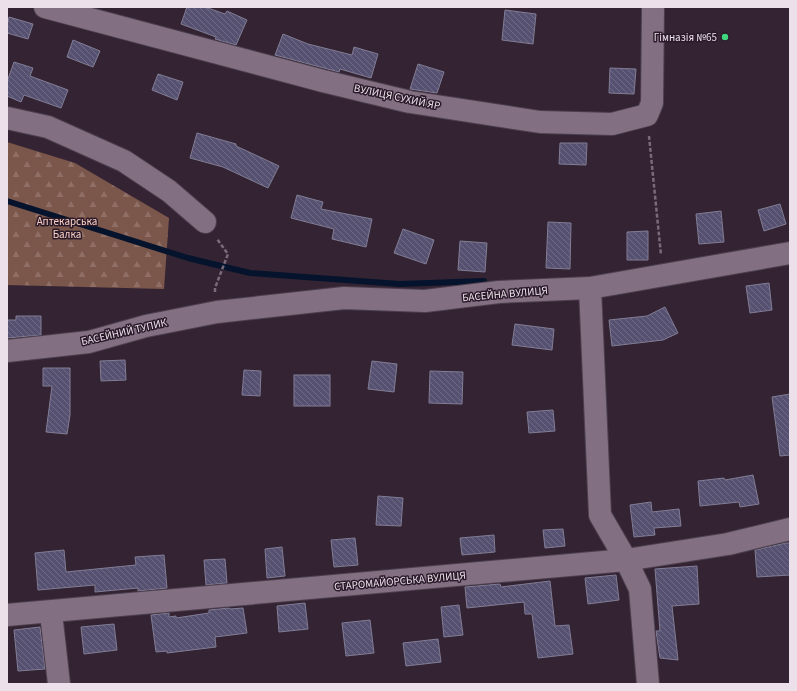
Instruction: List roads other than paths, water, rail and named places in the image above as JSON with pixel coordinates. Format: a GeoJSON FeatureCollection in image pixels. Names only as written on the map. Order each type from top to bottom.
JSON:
{"type":"FeatureCollection","features":[{"type":"Feature","properties":{"kind":"street","name":"ВУЛИЦЯ СУХИЙ ЯР"},"geometry":{"type":"LineString","coordinates":[[45,7],[323,81],[410,102],[540,122],[612,124],[647,115],[652,103],[653,7]]}},
{"type":"Feature","properties":{"kind":"street"},"geometry":{"type":"LineString","coordinates":[[7,118],[48,127],[124,161],[169,191],[205,222]]}},
{"type":"Feature","properties":{"kind":"street","name":"БАСЕЙНА ВУЛИЦЯ"},"geometry":{"type":"LineString","coordinates":[[217,312],[344,298],[425,301],[499,292],[590,288],[790,253]]}},
{"type":"Feature","properties":{"kind":"street"},"geometry":{"type":"LineString","coordinates":[[590,288],[600,515],[626,560],[640,589],[648,684]]}},
{"type":"Feature","properties":{"kind":"street","name":"БАСЕЙНИЙ ТУПИК"},"geometry":{"type":"LineString","coordinates":[[7,351],[89,342],[146,326],[217,312]]}},
{"type":"Feature","properties":{"kind":"street","name":"СТАРОМАЙОРСЬКА ВУЛИЦЯ"},"geometry":{"type":"LineString","coordinates":[[7,616],[626,560],[728,544],[790,529]]}},
{"type":"Feature","properties":{"kind":"street"},"geometry":{"type":"LineString","coordinates":[[51,613],[59,684]]}},
{"type":"Feature","properties":{"kind":"waterway"},"geometry":{"type":"LineString","coordinates":[[7,201],[188,258],[250,273],[400,284],[484,281]]}},
{"type":"Feature","properties":{"kind":"place","name":"Гімназія №65"},"geometry":{"type":"Point","coordinates":[725,37]}},
{"type":"Feature","properties":{"kind":"park label","name":"Аптекарська Балка"},"geometry":{"type":"Point","coordinates":[67,227]}}]}
